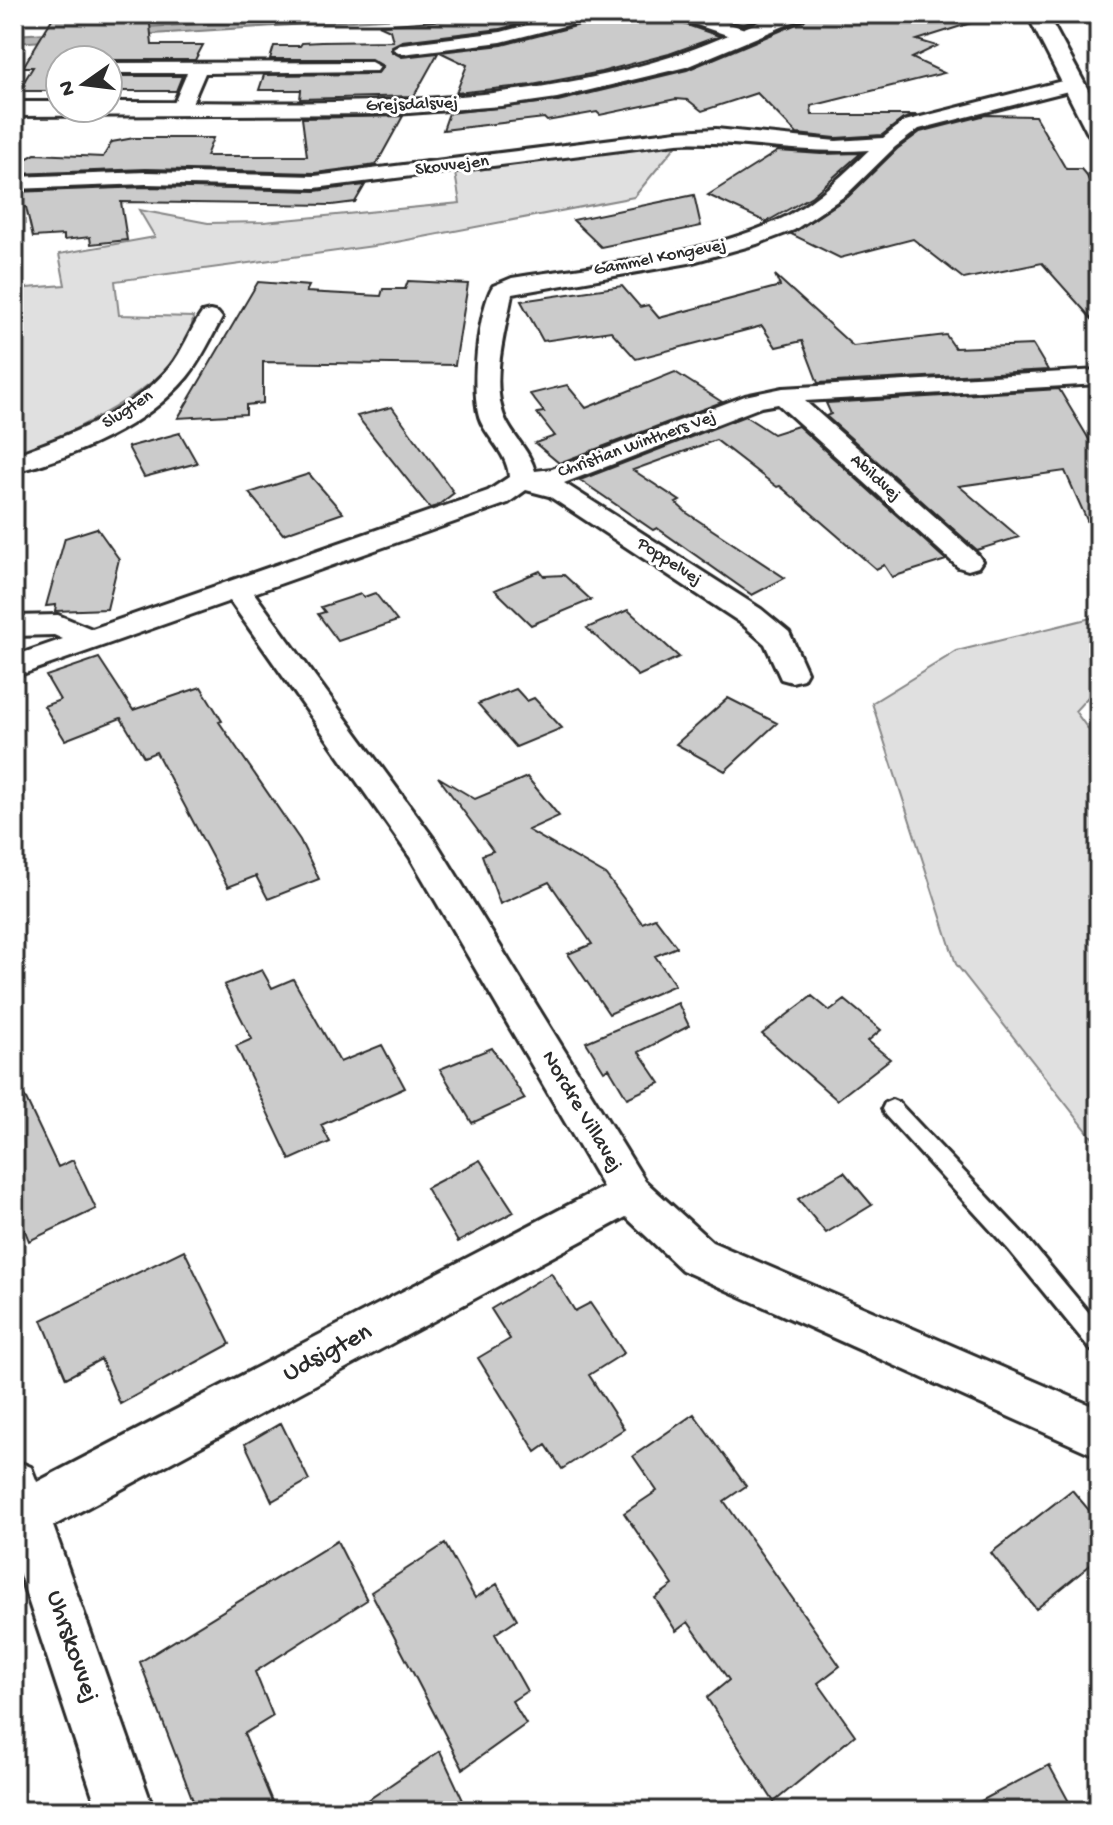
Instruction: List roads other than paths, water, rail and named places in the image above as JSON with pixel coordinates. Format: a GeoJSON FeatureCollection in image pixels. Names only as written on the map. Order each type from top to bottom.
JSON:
{"type":"FeatureCollection","features":[{"type":"Feature","properties":{"kind":"street"},"geometry":{"type":"LineString","coordinates":[[402,49],[501,37],[589,14]]}},
{"type":"Feature","properties":{"kind":"street"},"geometry":{"type":"LineString","coordinates":[[682,14],[745,35]]}},
{"type":"Feature","properties":{"kind":"street","name":"Grejsdalsvej"},"geometry":{"type":"LineString","coordinates":[[14,109],[396,107],[501,99],[557,91],[678,62],[796,14]]}},
{"type":"Feature","properties":{"kind":"street"},"geometry":{"type":"LineString","coordinates":[[1037,14],[1099,132]]}},
{"type":"Feature","properties":{"kind":"street"},"geometry":{"type":"LineString","coordinates":[[124,68],[371,67]]}},
{"type":"Feature","properties":{"kind":"street"},"geometry":{"type":"LineString","coordinates":[[181,108],[198,68]]}},
{"type":"Feature","properties":{"kind":"street","name":"Gammel Kongevej"},"geometry":{"type":"LineString","coordinates":[[522,480],[520,462],[492,417],[486,386],[501,291],[512,285],[689,256],[749,239],[786,225],[839,191],[888,143],[912,125],[1074,84]]}},
{"type":"Feature","properties":{"kind":"street","name":"Skovvejen"},"geometry":{"type":"LineString","coordinates":[[14,183],[54,179],[146,178],[315,182],[677,137],[716,135],[836,147],[888,143]]}},
{"type":"Feature","properties":{"kind":"street","name":"Slugten"},"geometry":{"type":"LineString","coordinates":[[14,464],[109,425],[153,396],[179,370],[210,318]]}},
{"type":"Feature","properties":{"kind":"street","name":"Christian Winthers Vej"},"geometry":{"type":"LineString","coordinates":[[14,667],[498,497],[522,480],[556,477],[754,401],[783,395],[1099,377]]}},
{"type":"Feature","properties":{"kind":"street","name":"Abildvej"},"geometry":{"type":"LineString","coordinates":[[783,395],[968,561]]}},
{"type":"Feature","properties":{"kind":"street","name":"Poppelvej"},"geometry":{"type":"LineString","coordinates":[[522,480],[559,490],[751,616],[778,639],[792,672]]}},
{"type":"Feature","properties":{"kind":"street","name":"Nordre Villavej"},"geometry":{"type":"LineString","coordinates":[[236,589],[422,848],[630,1194],[697,1256],[1099,1433]]}},
{"type":"Feature","properties":{"kind":"street"},"geometry":{"type":"LineString","coordinates":[[14,626],[58,625],[91,640]]}},
{"type":"Feature","properties":{"kind":"street","name":"Udsigten"},"geometry":{"type":"LineString","coordinates":[[20,1499],[630,1194]]}},
{"type":"Feature","properties":{"kind":"street","name":"Uhrskovvej"},"geometry":{"type":"LineString","coordinates":[[20,1499],[126,1811]]}},
{"type":"Feature","properties":{"kind":"lane"},"geometry":{"type":"LineString","coordinates":[[892,1109],[1017,1243],[1099,1342]]}}]}
